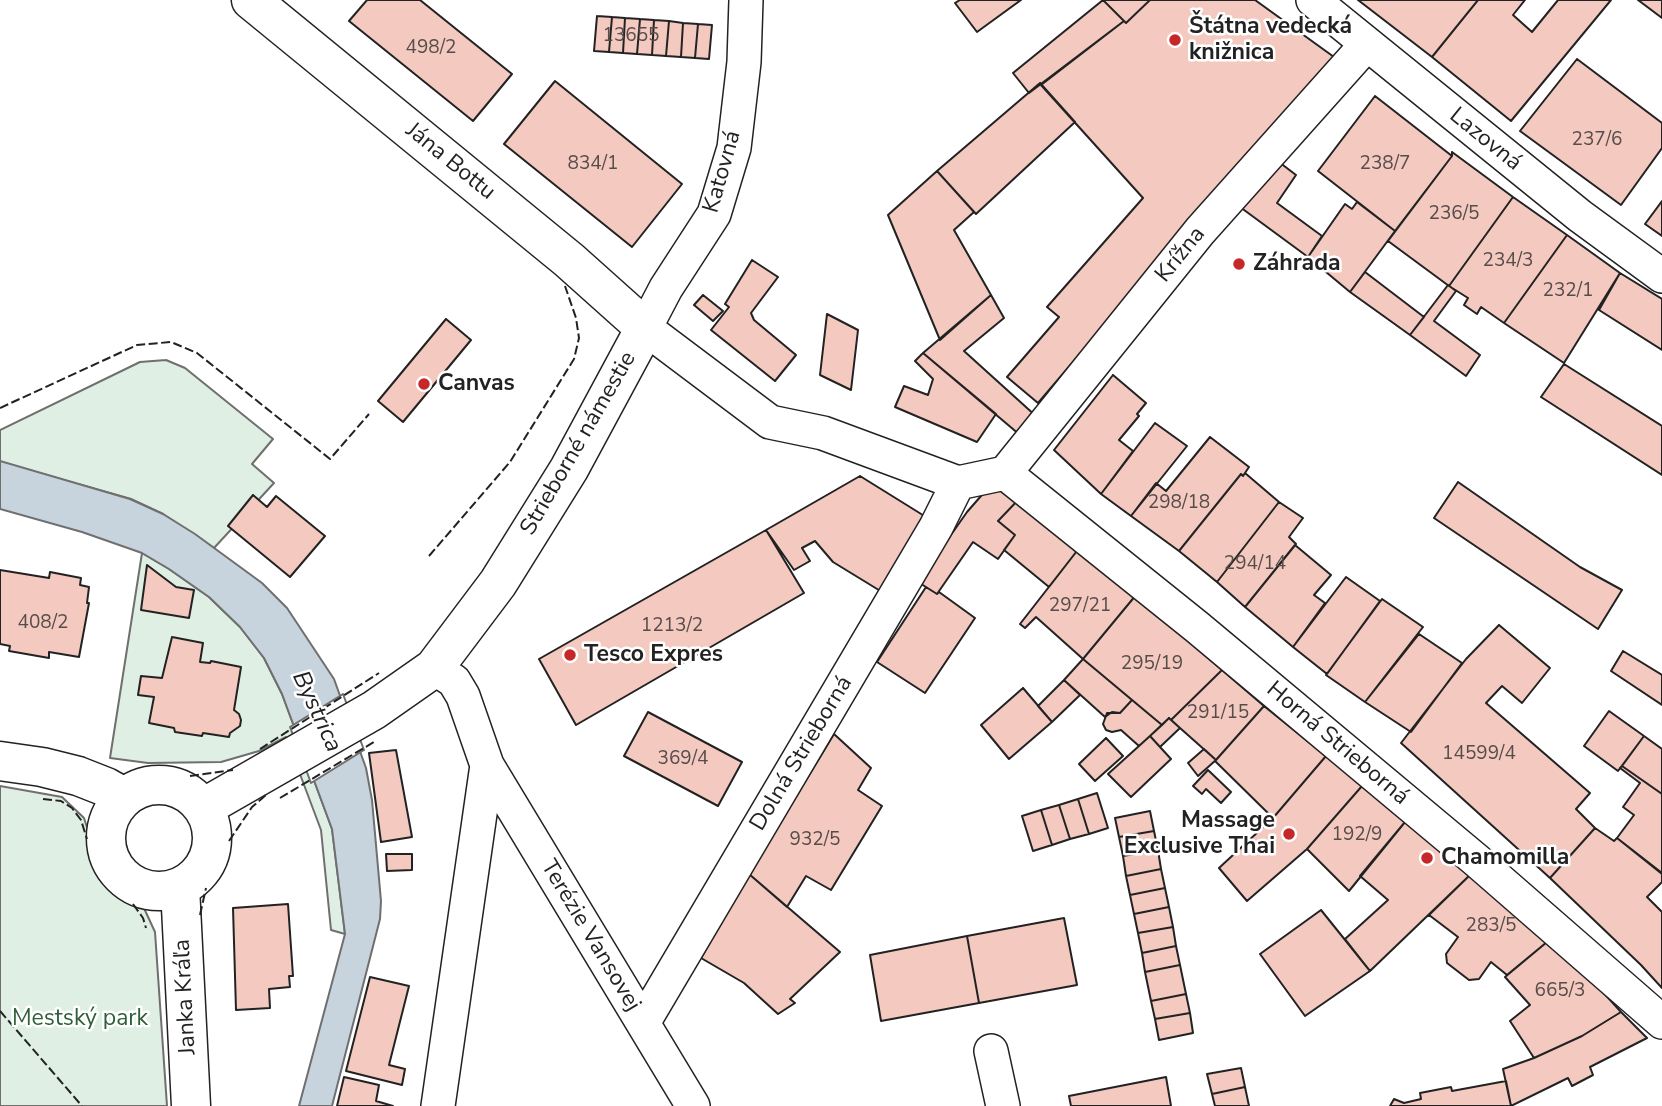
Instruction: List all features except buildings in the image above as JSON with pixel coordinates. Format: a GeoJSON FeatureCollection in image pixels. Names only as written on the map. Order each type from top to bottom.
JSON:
{"type":"FeatureCollection","features":[{"type":"Feature","properties":{"kind":"street","name":"Jána Bottu"},"geometry":{"type":"LineString","coordinates":[[251,0],[588,275],[645,328]]}},
{"type":"Feature","properties":{"kind":"street","name":"Katovná"},"geometry":{"type":"LineString","coordinates":[[645,328],[666,288],[714,214],[734,148],[744,62],[746,0]]}},
{"type":"Feature","properties":{"kind":"street","name":"Lazovná"},"geometry":{"type":"LineString","coordinates":[[1312,0],[1580,216],[1662,276]]}},
{"type":"Feature","properties":{"kind":"street","name":"Krížna"},"geometry":{"type":"LineString","coordinates":[[1005,473],[1200,231],[1366,45]]}},
{"type":"Feature","properties":{"kind":"street","name":"Strieborné námestie"},"geometry":{"type":"LineString","coordinates":[[203,808],[363,717],[435,668],[498,583],[569,469],[645,328],[771,422],[823,433],[958,483]]}},
{"type":"Feature","properties":{"kind":"street"},"geometry":{"type":"LineString","coordinates":[[958,483],[1005,473]]}},
{"type":"Feature","properties":{"kind":"street","name":"Horná Strieborná"},"geometry":{"type":"LineString","coordinates":[[1005,473],[1197,627],[1455,842],[1662,1022]]}},
{"type":"Feature","properties":{"kind":"street","name":"Dolná Strieborná"},"geometry":{"type":"LineString","coordinates":[[643,1023],[936,527],[958,483]]}},
{"type":"Feature","properties":{"kind":"street","name":"Terézie Vansovej"},"geometry":{"type":"LineString","coordinates":[[435,668],[454,681],[463,696],[487,765],[693,1106]]}},
{"type":"Feature","properties":{"kind":"street"},"geometry":{"type":"LineString","coordinates":[[0,761],[43,767],[78,776],[124,797]]}},
{"type":"Feature","properties":{"kind":"street","name":"Terézie Vansovej"},"geometry":{"type":"LineString","coordinates":[[438,1106],[487,765]]}},
{"type":"Feature","properties":{"kind":"street"},"geometry":{"type":"LineString","coordinates":[[150,785],[166,785],[193,797],[203,808],[210,822],[210,853],[203,867],[180,887],[163,891],[147,890],[131,884],[114,866],[105,842],[106,826],[113,810],[124,797],[136,789],[150,785]]}},
{"type":"Feature","properties":{"kind":"street","name":"Janka Kráľa"},"geometry":{"type":"LineString","coordinates":[[180,887],[191,1106]]}},
{"type":"Feature","properties":{"kind":"street"},"geometry":{"type":"LineString","coordinates":[[991,1051],[1003,1106]]}},
{"type":"Feature","properties":{"kind":"green space"},"geometry":{"type":"Polygon","coordinates":[[[166,360],[185,368],[273,439],[252,464],[274,483],[214,548],[163,514],[131,499],[0,462],[0,430],[140,362],[166,360]]]}},
{"type":"Feature","properties":{"kind":"green space"},"geometry":{"type":"Polygon","coordinates":[[[142,553],[209,597],[240,627],[264,658],[282,694],[332,829],[345,934],[331,930],[321,830],[286,737],[259,751],[221,762],[148,763],[110,758],[142,553]]]}},
{"type":"Feature","properties":{"kind":"green space","name":"Mestský park"},"geometry":{"type":"Polygon","coordinates":[[[0,786],[62,797],[84,818],[95,852],[109,876],[143,906],[155,932],[167,1106],[0,1106],[0,786]]]}},
{"type":"Feature","properties":{"kind":"water","name":"Bystrica"},"geometry":{"type":"Polygon","coordinates":[[[0,461],[130,499],[163,514],[195,534],[262,583],[287,608],[334,679],[366,768],[372,800],[381,901],[380,919],[332,1106],[299,1106],[345,934],[332,829],[282,694],[264,658],[240,627],[209,597],[142,553],[82,532],[0,509],[0,461]]]}},
{"type":"Feature","properties":{"kind":"pier"},"geometry":{"type":"Polygon","coordinates":[[[343,694],[364,750],[311,783],[290,727],[343,694]]]}},
{"type":"Feature","properties":{"kind":"fence"},"geometry":{"type":"LineString","coordinates":[[429,556],[510,462],[574,359],[579,338],[576,318],[565,286]]}},
{"type":"Feature","properties":{"kind":"fence"},"geometry":{"type":"LineString","coordinates":[[0,408],[137,345],[171,342],[197,353],[330,459],[369,414]]}},
{"type":"Feature","properties":{"kind":"fence"},"geometry":{"type":"LineString","coordinates":[[260,749],[379,673]]}},
{"type":"Feature","properties":{"kind":"fence"},"geometry":{"type":"LineString","coordinates":[[280,798],[374,742]]}},
{"type":"Feature","properties":{"kind":"fence"},"geometry":{"type":"LineString","coordinates":[[190,776],[233,770]]}},
{"type":"Feature","properties":{"kind":"fence"},"geometry":{"type":"LineString","coordinates":[[229,841],[252,807],[266,795]]}},
{"type":"Feature","properties":{"kind":"fence"},"geometry":{"type":"LineString","coordinates":[[43,799],[61,801],[72,808],[81,820],[87,839]]}},
{"type":"Feature","properties":{"kind":"fence"},"geometry":{"type":"LineString","coordinates":[[200,915],[206,888]]}},
{"type":"Feature","properties":{"kind":"fence"},"geometry":{"type":"LineString","coordinates":[[133,904],[143,918],[146,928]]}},
{"type":"Feature","properties":{"kind":"fence"},"geometry":{"type":"LineString","coordinates":[[0,1011],[82,1106]]}},
{"type":"Feature","properties":{"kind":"place","name":"Štátna vedecká knižnica"},"geometry":{"type":"Point","coordinates":[1175,40]}},
{"type":"Feature","properties":{"kind":"place","name":"Záhrada"},"geometry":{"type":"Point","coordinates":[1239,264]}},
{"type":"Feature","properties":{"kind":"place","name":"Canvas"},"geometry":{"type":"Point","coordinates":[424,384]}},
{"type":"Feature","properties":{"kind":"place","name":"Tesco Expres"},"geometry":{"type":"Point","coordinates":[570,655]}},
{"type":"Feature","properties":{"kind":"place","name":"Massage Exclusive Thai"},"geometry":{"type":"Point","coordinates":[1289,834]}},
{"type":"Feature","properties":{"kind":"place","name":"Chamomilla"},"geometry":{"type":"Point","coordinates":[1427,858]}}]}
